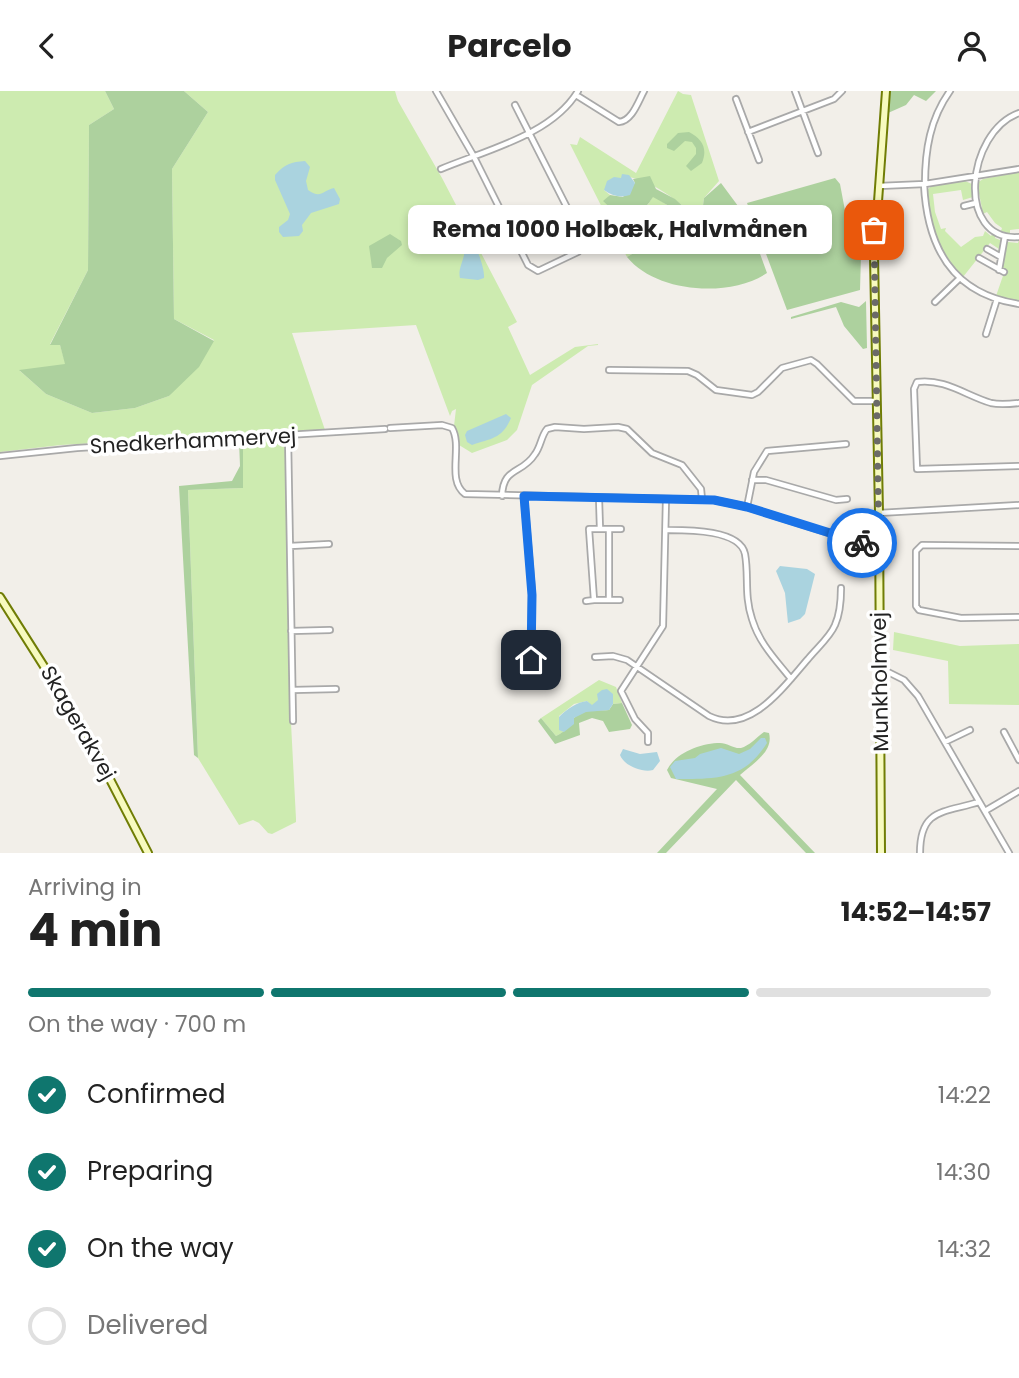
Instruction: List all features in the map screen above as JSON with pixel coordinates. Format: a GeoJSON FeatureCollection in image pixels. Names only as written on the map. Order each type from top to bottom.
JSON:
{"type":"FeatureCollection","features":[{"type":"Feature","properties":{"kind":"street"},"geometry":{"type":"LineString","coordinates":[[436,91],[473,155],[527,265],[540,271],[578,252],[584,241],[515,105]]}},
{"type":"Feature","properties":{"kind":"street"},"geometry":{"type":"LineString","coordinates":[[441,169],[530,133],[556,117],[575,93],[618,122],[624,122],[644,91]]}},
{"type":"Feature","properties":{"kind":"street"},"geometry":{"type":"LineString","coordinates":[[795,91],[818,153]]}},
{"type":"Feature","properties":{"kind":"street"},"geometry":{"type":"LineString","coordinates":[[748,132],[834,99],[842,91]]}},
{"type":"Feature","properties":{"kind":"street","name":"Munkholmvej"},"geometry":{"type":"LineString","coordinates":[[881,853],[874,257],[886,91]]}},
{"type":"Feature","properties":{"kind":"street"},"geometry":{"type":"LineString","coordinates":[[950,91],[937,113],[926,156],[926,215],[932,235],[943,257],[960,278],[976,290],[1019,304]]}},
{"type":"Feature","properties":{"kind":"street"},"geometry":{"type":"LineString","coordinates":[[736,99],[759,160]]}},
{"type":"Feature","properties":{"kind":"street"},"geometry":{"type":"LineString","coordinates":[[1019,113],[999,124],[989,136],[978,163],[976,178],[976,203],[987,225],[1005,236],[1019,237]]}},
{"type":"Feature","properties":{"kind":"street"},"geometry":{"type":"LineString","coordinates":[[878,186],[976,178],[1019,169]]}},
{"type":"Feature","properties":{"kind":"street"},"geometry":{"type":"LineString","coordinates":[[964,206],[976,203]]}},
{"type":"Feature","properties":{"kind":"street"},"geometry":{"type":"LineString","coordinates":[[979,258],[1002,271],[1001,257],[1005,236]]}},
{"type":"Feature","properties":{"kind":"street"},"geometry":{"type":"LineString","coordinates":[[987,249],[1001,257]]}},
{"type":"Feature","properties":{"kind":"street"},"geometry":{"type":"LineString","coordinates":[[934,302],[960,278]]}},
{"type":"Feature","properties":{"kind":"street"},"geometry":{"type":"LineString","coordinates":[[986,334],[997,299]]}},
{"type":"Feature","properties":{"kind":"street"},"geometry":{"type":"LineString","coordinates":[[609,370],[688,371],[716,390],[752,395],[758,393],[785,366],[811,360],[852,400],[876,401]]}},
{"type":"Feature","properties":{"kind":"street"},"geometry":{"type":"LineString","coordinates":[[1019,403],[993,404],[959,389],[935,383],[917,382],[914,389],[916,469],[1019,466]]}},
{"type":"Feature","properties":{"kind":"street","name":"Snedkerhammervej"},"geometry":{"type":"LineString","coordinates":[[0,456],[77,448],[439,425],[449,426],[455,434],[457,484],[460,491],[502,496]]}},
{"type":"Feature","properties":{"kind":"street"},"geometry":{"type":"LineString","coordinates":[[702,499],[701,489],[680,463],[652,453],[629,431],[618,427],[584,429],[555,426],[547,429],[531,460],[505,478],[502,496],[702,499],[747,507],[879,549]]}},
{"type":"Feature","properties":{"kind":"street"},"geometry":{"type":"LineString","coordinates":[[288,436],[293,721]]}},
{"type":"Feature","properties":{"kind":"street"},"geometry":{"type":"LineString","coordinates":[[747,507],[752,480],[763,456],[770,450],[800,450],[846,443]]}},
{"type":"Feature","properties":{"kind":"street"},"geometry":{"type":"LineString","coordinates":[[752,480],[766,480],[836,500],[847,499]]}},
{"type":"Feature","properties":{"kind":"street"},"geometry":{"type":"LineString","coordinates":[[524,496],[535,660],[524,661]]}},
{"type":"Feature","properties":{"kind":"street"},"geometry":{"type":"LineString","coordinates":[[599,498],[600,529]]}},
{"type":"Feature","properties":{"kind":"street"},"geometry":{"type":"LineString","coordinates":[[648,742],[648,733],[635,719],[621,692],[663,627],[666,499]]}},
{"type":"Feature","properties":{"kind":"street"},"geometry":{"type":"LineString","coordinates":[[879,513],[1019,505]]}},
{"type":"Feature","properties":{"kind":"street"},"geometry":{"type":"LineString","coordinates":[[609,529],[609,600]]}},
{"type":"Feature","properties":{"kind":"street"},"geometry":{"type":"LineString","coordinates":[[594,600],[589,530],[621,529]]}},
{"type":"Feature","properties":{"kind":"street"},"geometry":{"type":"LineString","coordinates":[[666,530],[713,533],[742,547],[745,554],[747,599],[754,625],[765,646],[791,678]]}},
{"type":"Feature","properties":{"kind":"street"},"geometry":{"type":"LineString","coordinates":[[290,546],[329,544]]}},
{"type":"Feature","properties":{"kind":"street"},"geometry":{"type":"LineString","coordinates":[[1019,546],[922,545],[916,551],[916,603],[919,610],[961,618],[1019,617]]}},
{"type":"Feature","properties":{"kind":"street"},"geometry":{"type":"LineString","coordinates":[[595,657],[619,657],[638,665],[707,715],[723,721],[739,719],[776,696],[832,629],[838,615],[841,588]]}},
{"type":"Feature","properties":{"kind":"street","name":"Skagerakvej"},"geometry":{"type":"LineString","coordinates":[[0,597],[85,731],[148,853]]}},
{"type":"Feature","properties":{"kind":"street"},"geometry":{"type":"LineString","coordinates":[[586,601],[621,600]]}},
{"type":"Feature","properties":{"kind":"street"},"geometry":{"type":"LineString","coordinates":[[291,631],[330,630]]}},
{"type":"Feature","properties":{"kind":"street"},"geometry":{"type":"LineString","coordinates":[[880,668],[912,687],[1009,853]]}},
{"type":"Feature","properties":{"kind":"street"},"geometry":{"type":"LineString","coordinates":[[293,690],[336,689]]}},
{"type":"Feature","properties":{"kind":"street"},"geometry":{"type":"LineString","coordinates":[[945,742],[971,730]]}},
{"type":"Feature","properties":{"kind":"street"},"geometry":{"type":"LineString","coordinates":[[1004,732],[1019,760]]}},
{"type":"Feature","properties":{"kind":"street"},"geometry":{"type":"LineString","coordinates":[[985,811],[1019,791]]}},
{"type":"Feature","properties":{"kind":"street"},"geometry":{"type":"LineString","coordinates":[[920,853],[920,834],[926,822],[942,812],[979,802]]}},
{"type":"Feature","properties":{"kind":"green space"},"geometry":{"type":"Polygon","coordinates":[[[0,91],[105,91],[114,109],[89,125],[88,270],[50,344],[60,345],[66,365],[20,371],[46,394],[92,413],[135,408],[169,396],[214,340],[174,319],[172,169],[208,112],[184,91],[395,91],[517,322],[508,327],[530,375],[575,347],[598,345],[588,346],[532,385],[517,430],[507,440],[472,453],[459,445],[454,426],[456,409],[450,416],[416,325],[292,333],[325,430],[61,445],[0,452],[0,91]]]}},
{"type":"Feature","properties":{"kind":"green space"},"geometry":{"type":"Polygon","coordinates":[[[105,91],[184,91],[208,112],[172,169],[174,319],[214,341],[199,367],[169,396],[135,408],[92,413],[46,394],[19,370],[65,364],[60,345],[50,345],[88,270],[89,125],[114,109],[105,91]]]}},
{"type":"Feature","properties":{"kind":"green space"},"geometry":{"type":"Polygon","coordinates":[[[678,91],[691,95],[719,181],[704,198],[702,213],[696,219],[672,198],[640,180],[622,178],[604,190],[610,195],[604,202],[646,208],[653,196],[669,206],[678,217],[676,228],[627,257],[570,144],[577,145],[580,137],[636,173],[678,91]]]}},
{"type":"Feature","properties":{"kind":"green space"},"geometry":{"type":"Polygon","coordinates":[[[890,91],[936,91],[926,101],[914,95],[906,105],[888,113],[890,91]]]}},
{"type":"Feature","properties":{"kind":"green space"},"geometry":{"type":"Polygon","coordinates":[[[689,132],[704,148],[702,163],[691,171],[686,166],[696,154],[692,142],[685,141],[674,151],[667,148],[667,144],[678,133],[689,132]]]}},
{"type":"Feature","properties":{"kind":"green space"},"geometry":{"type":"Polygon","coordinates":[[[1019,172],[1019,229],[1010,230],[1010,234],[1001,231],[1002,228],[987,212],[983,214],[977,183],[983,179],[1019,172]]]}},
{"type":"Feature","properties":{"kind":"green space"},"geometry":{"type":"Polygon","coordinates":[[[650,176],[656,189],[675,199],[696,218],[702,213],[704,198],[721,183],[738,206],[743,207],[767,273],[734,286],[694,288],[656,278],[640,269],[627,257],[676,228],[678,217],[669,206],[653,197],[642,210],[630,214],[617,214],[603,201],[610,195],[623,197],[635,183],[633,179],[650,176]]]}},
{"type":"Feature","properties":{"kind":"green space"},"geometry":{"type":"Polygon","coordinates":[[[835,178],[840,184],[846,216],[856,223],[861,255],[860,290],[787,310],[747,203],[835,178]]]}},
{"type":"Feature","properties":{"kind":"green space"},"geometry":{"type":"Polygon","coordinates":[[[965,181],[972,184],[974,201],[973,197],[963,200],[961,190],[933,194],[941,229],[946,228],[945,231],[961,247],[975,237],[983,236],[985,231],[991,236],[996,234],[995,238],[1000,240],[1003,238],[1000,252],[990,243],[963,277],[947,258],[935,236],[927,201],[928,189],[933,185],[965,181]]]}},
{"type":"Feature","properties":{"kind":"green space"},"geometry":{"type":"Polygon","coordinates":[[[390,234],[401,241],[402,245],[387,258],[382,268],[372,268],[369,246],[390,234]]]}},
{"type":"Feature","properties":{"kind":"green space"},"geometry":{"type":"Polygon","coordinates":[[[1007,239],[1008,242],[1018,243],[1019,239],[1019,302],[996,296],[1005,270],[1001,266],[1007,239]]]}},
{"type":"Feature","properties":{"kind":"green space"},"geometry":{"type":"Polygon","coordinates":[[[866,301],[867,348],[863,349],[844,326],[836,307],[791,319],[841,302],[859,307],[866,301]]]}},
{"type":"Feature","properties":{"kind":"green space"},"geometry":{"type":"Polygon","coordinates":[[[281,438],[286,446],[291,723],[296,822],[272,834],[253,820],[239,825],[198,758],[188,490],[243,488],[243,441],[281,438]]]}},
{"type":"Feature","properties":{"kind":"green space"},"geometry":{"type":"Polygon","coordinates":[[[239,441],[243,441],[243,488],[188,490],[198,758],[194,755],[179,486],[232,481],[240,466],[239,441]]]}},
{"type":"Feature","properties":{"kind":"green space"},"geometry":{"type":"Polygon","coordinates":[[[894,632],[960,646],[1019,644],[1019,705],[949,704],[948,661],[893,650],[894,632]]]}},
{"type":"Feature","properties":{"kind":"green space"},"geometry":{"type":"Polygon","coordinates":[[[599,680],[616,687],[622,703],[613,704],[613,694],[592,706],[587,701],[574,704],[559,716],[559,729],[564,732],[556,736],[541,718],[599,680]]]}},
{"type":"Feature","properties":{"kind":"green space"},"geometry":{"type":"Polygon","coordinates":[[[622,703],[632,725],[630,729],[609,732],[603,721],[592,718],[579,723],[580,735],[555,744],[538,721],[541,718],[556,736],[580,713],[609,710],[613,704],[622,703]]]}},
{"type":"Feature","properties":{"kind":"green space"},"geometry":{"type":"Polygon","coordinates":[[[764,732],[769,733],[770,740],[765,752],[740,775],[815,853],[806,853],[736,780],[666,853],[657,853],[717,789],[671,778],[667,770],[671,764],[690,750],[705,745],[720,743],[741,748],[764,732]]]}},
{"type":"Feature","properties":{"kind":"water"},"geometry":{"type":"Polygon","coordinates":[[[305,161],[310,167],[306,181],[308,190],[319,194],[334,188],[340,199],[339,204],[311,213],[302,225],[303,231],[299,236],[283,237],[279,227],[288,220],[290,214],[275,175],[288,164],[305,161]]]}},
{"type":"Feature","properties":{"kind":"water"},"geometry":{"type":"Polygon","coordinates":[[[622,174],[629,175],[635,183],[630,195],[617,196],[604,190],[607,181],[614,177],[621,178],[622,174]]]}},
{"type":"Feature","properties":{"kind":"water"},"geometry":{"type":"Polygon","coordinates":[[[467,232],[483,267],[484,278],[478,280],[460,278],[467,232]]]}},
{"type":"Feature","properties":{"kind":"water"},"geometry":{"type":"Polygon","coordinates":[[[506,414],[511,418],[500,434],[472,445],[467,442],[467,431],[506,414]]]}},
{"type":"Feature","properties":{"kind":"water"},"geometry":{"type":"Polygon","coordinates":[[[780,566],[807,569],[815,574],[805,614],[788,623],[785,593],[776,571],[780,566]]]}},
{"type":"Feature","properties":{"kind":"water"},"geometry":{"type":"Polygon","coordinates":[[[607,689],[613,694],[613,704],[609,710],[586,712],[574,718],[574,724],[564,732],[559,730],[559,717],[565,711],[587,701],[592,705],[598,700],[597,694],[607,689]]]}},
{"type":"Feature","properties":{"kind":"water"},"geometry":{"type":"Polygon","coordinates":[[[761,738],[765,738],[767,743],[758,755],[739,771],[728,775],[704,779],[676,779],[670,767],[675,761],[695,758],[721,748],[739,754],[750,749],[761,738]]]}},
{"type":"Feature","properties":{"kind":"water"},"geometry":{"type":"Polygon","coordinates":[[[623,749],[640,754],[657,752],[660,761],[653,770],[639,769],[622,759],[620,755],[623,749]]]}},
{"type":"Feature","properties":{"kind":"way so far"},"geometry":{"type":"LineString","coordinates":[[862,543],[879,549],[874,230]]}},
{"type":"Feature","properties":{"kind":"place","name":"Rema 1000 Holbæk, Halvmånen"},"geometry":{"type":"Point","coordinates":[874,230]}},
{"type":"Feature","properties":{"kind":"route"},"geometry":{"type":"LineString","coordinates":[[531,660],[532,595],[524,496],[714,500],[734,503],[862,543]]}}]}
